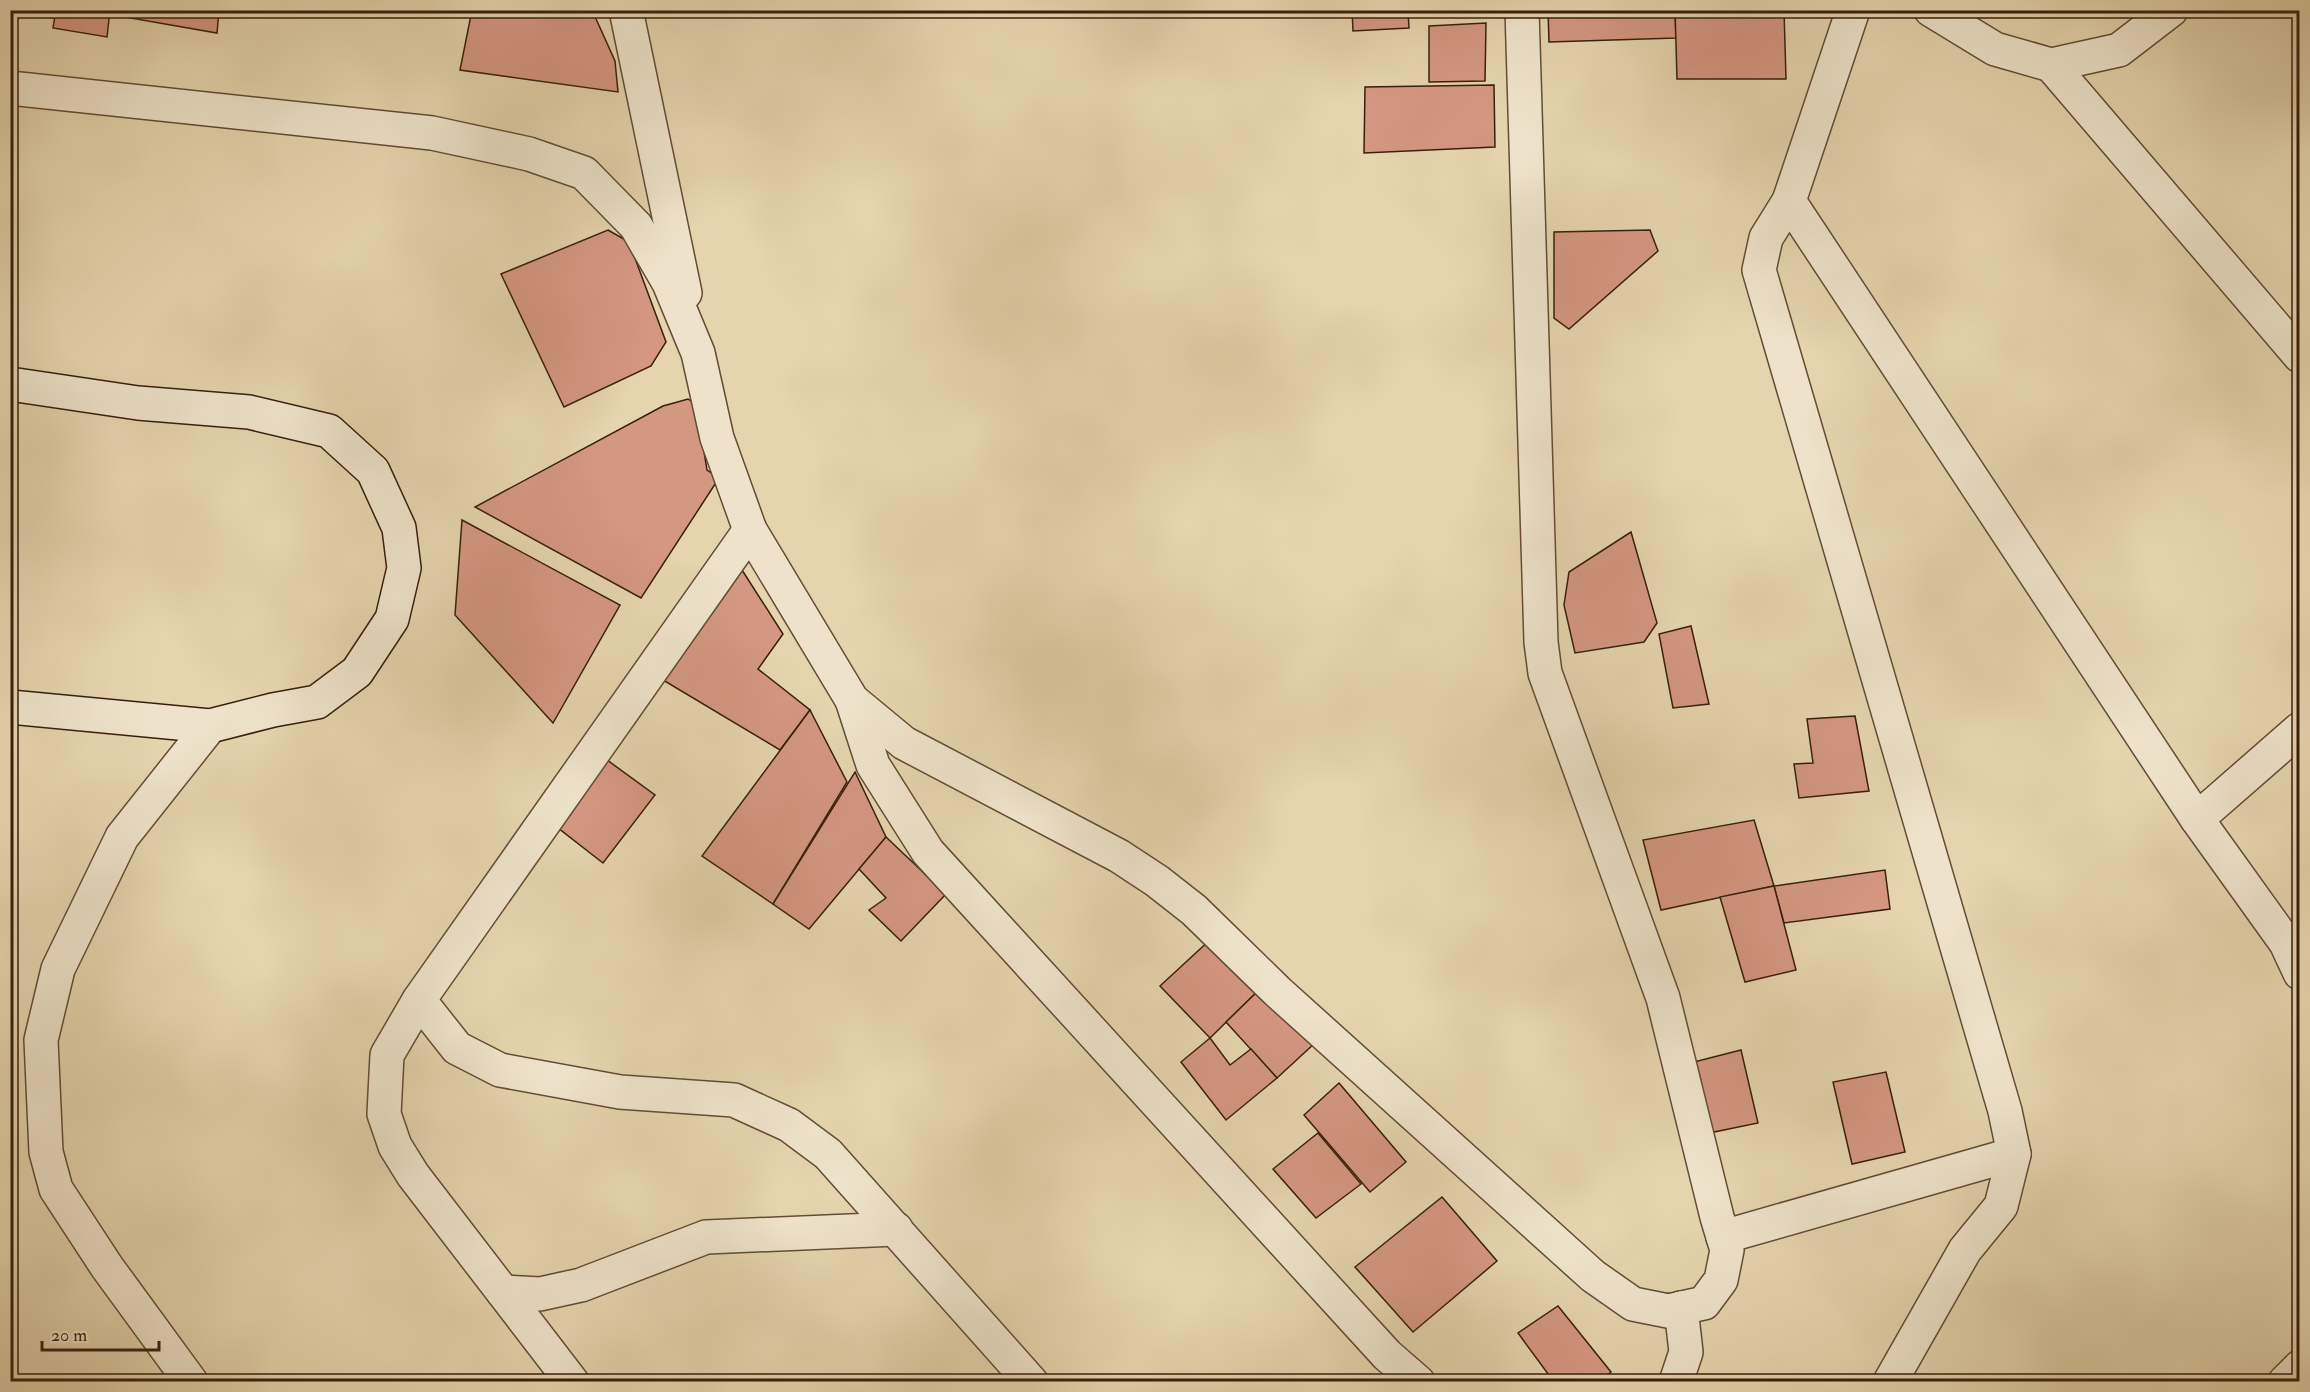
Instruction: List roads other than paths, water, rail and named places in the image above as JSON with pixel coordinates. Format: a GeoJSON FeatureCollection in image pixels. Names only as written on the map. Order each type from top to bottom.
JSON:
{"type":"FeatureCollection","features":[{"type":"Feature","properties":{"kind":"street"},"geometry":{"type":"LineString","coordinates":[[626,10],[717,438],[750,530],[852,700],[873,765],[928,852],[1387,1355],[1418,1382]]}},
{"type":"Feature","properties":{"kind":"street"},"geometry":{"type":"LineString","coordinates":[[852,700],[904,743],[1119,856],[1157,881],[1194,910],[1277,991],[1593,1276],[1633,1304],[1668,1311],[1704,1303],[1721,1280],[1727,1250],[1663,999],[1545,673],[1541,642],[1522,10]]}},
{"type":"Feature","properties":{"kind":"street"},"geometry":{"type":"LineString","coordinates":[[1853,10],[1788,201],[1766,238],[1759,270],[2001,1099],[2014,1154],[2001,1206],[1965,1250],[1890,1382]]}},
{"type":"Feature","properties":{"kind":"street"},"geometry":{"type":"LineString","coordinates":[[1931,10],[1995,49],[2051,65],[2119,50]]}},
{"type":"Feature","properties":{"kind":"street"},"geometry":{"type":"LineString","coordinates":[[2098,120],[2097,92],[2102,68],[2119,50],[2171,10]]}},
{"type":"Feature","properties":{"kind":"street"},"geometry":{"type":"LineString","coordinates":[[2051,65],[2300,356]]}},
{"type":"Feature","properties":{"kind":"street"},"geometry":{"type":"LineString","coordinates":[[10,88],[432,133],[529,154],[584,173],[636,226],[669,283],[698,353]]}},
{"type":"Feature","properties":{"kind":"street"},"geometry":{"type":"LineString","coordinates":[[1788,201],[2197,819],[2286,944],[2300,973]]}},
{"type":"Feature","properties":{"kind":"street"},"geometry":{"type":"LineString","coordinates":[[10,384],[138,403],[260,414],[328,431],[373,471],[399,528],[404,568],[392,619],[357,672],[317,702],[273,710],[210,726],[10,707]]}},
{"type":"Feature","properties":{"kind":"street"},"geometry":{"type":"LineString","coordinates":[[572,1382],[413,1175],[395,1146],[384,1114],[387,1056],[419,1000],[750,530]]}},
{"type":"Feature","properties":{"kind":"street"},"geometry":{"type":"LineString","coordinates":[[191,1382],[107,1267],[56,1189],[46,1152],[40,1040],[58,969],[122,837],[210,726]]}},
{"type":"Feature","properties":{"kind":"street"},"geometry":{"type":"LineString","coordinates":[[2197,819],[2300,729]]}},
{"type":"Feature","properties":{"kind":"street"},"geometry":{"type":"LineString","coordinates":[[419,1000],[457,1048],[500,1070],[620,1092],[734,1100],[789,1125],[828,1154],[1031,1382]]}},
{"type":"Feature","properties":{"kind":"street"},"geometry":{"type":"LineString","coordinates":[[1723,1238],[2014,1154]]}},
{"type":"Feature","properties":{"kind":"street"},"geometry":{"type":"LineString","coordinates":[[504,1292],[540,1294],[581,1285],[706,1238],[896,1229]]}},
{"type":"Feature","properties":{"kind":"street"},"geometry":{"type":"LineString","coordinates":[[1676,1382],[1686,1352],[1681,1308]]}},
{"type":"Feature","properties":{"kind":"street"},"geometry":{"type":"LineString","coordinates":[[2285,1382],[2300,1367]]}}]}
